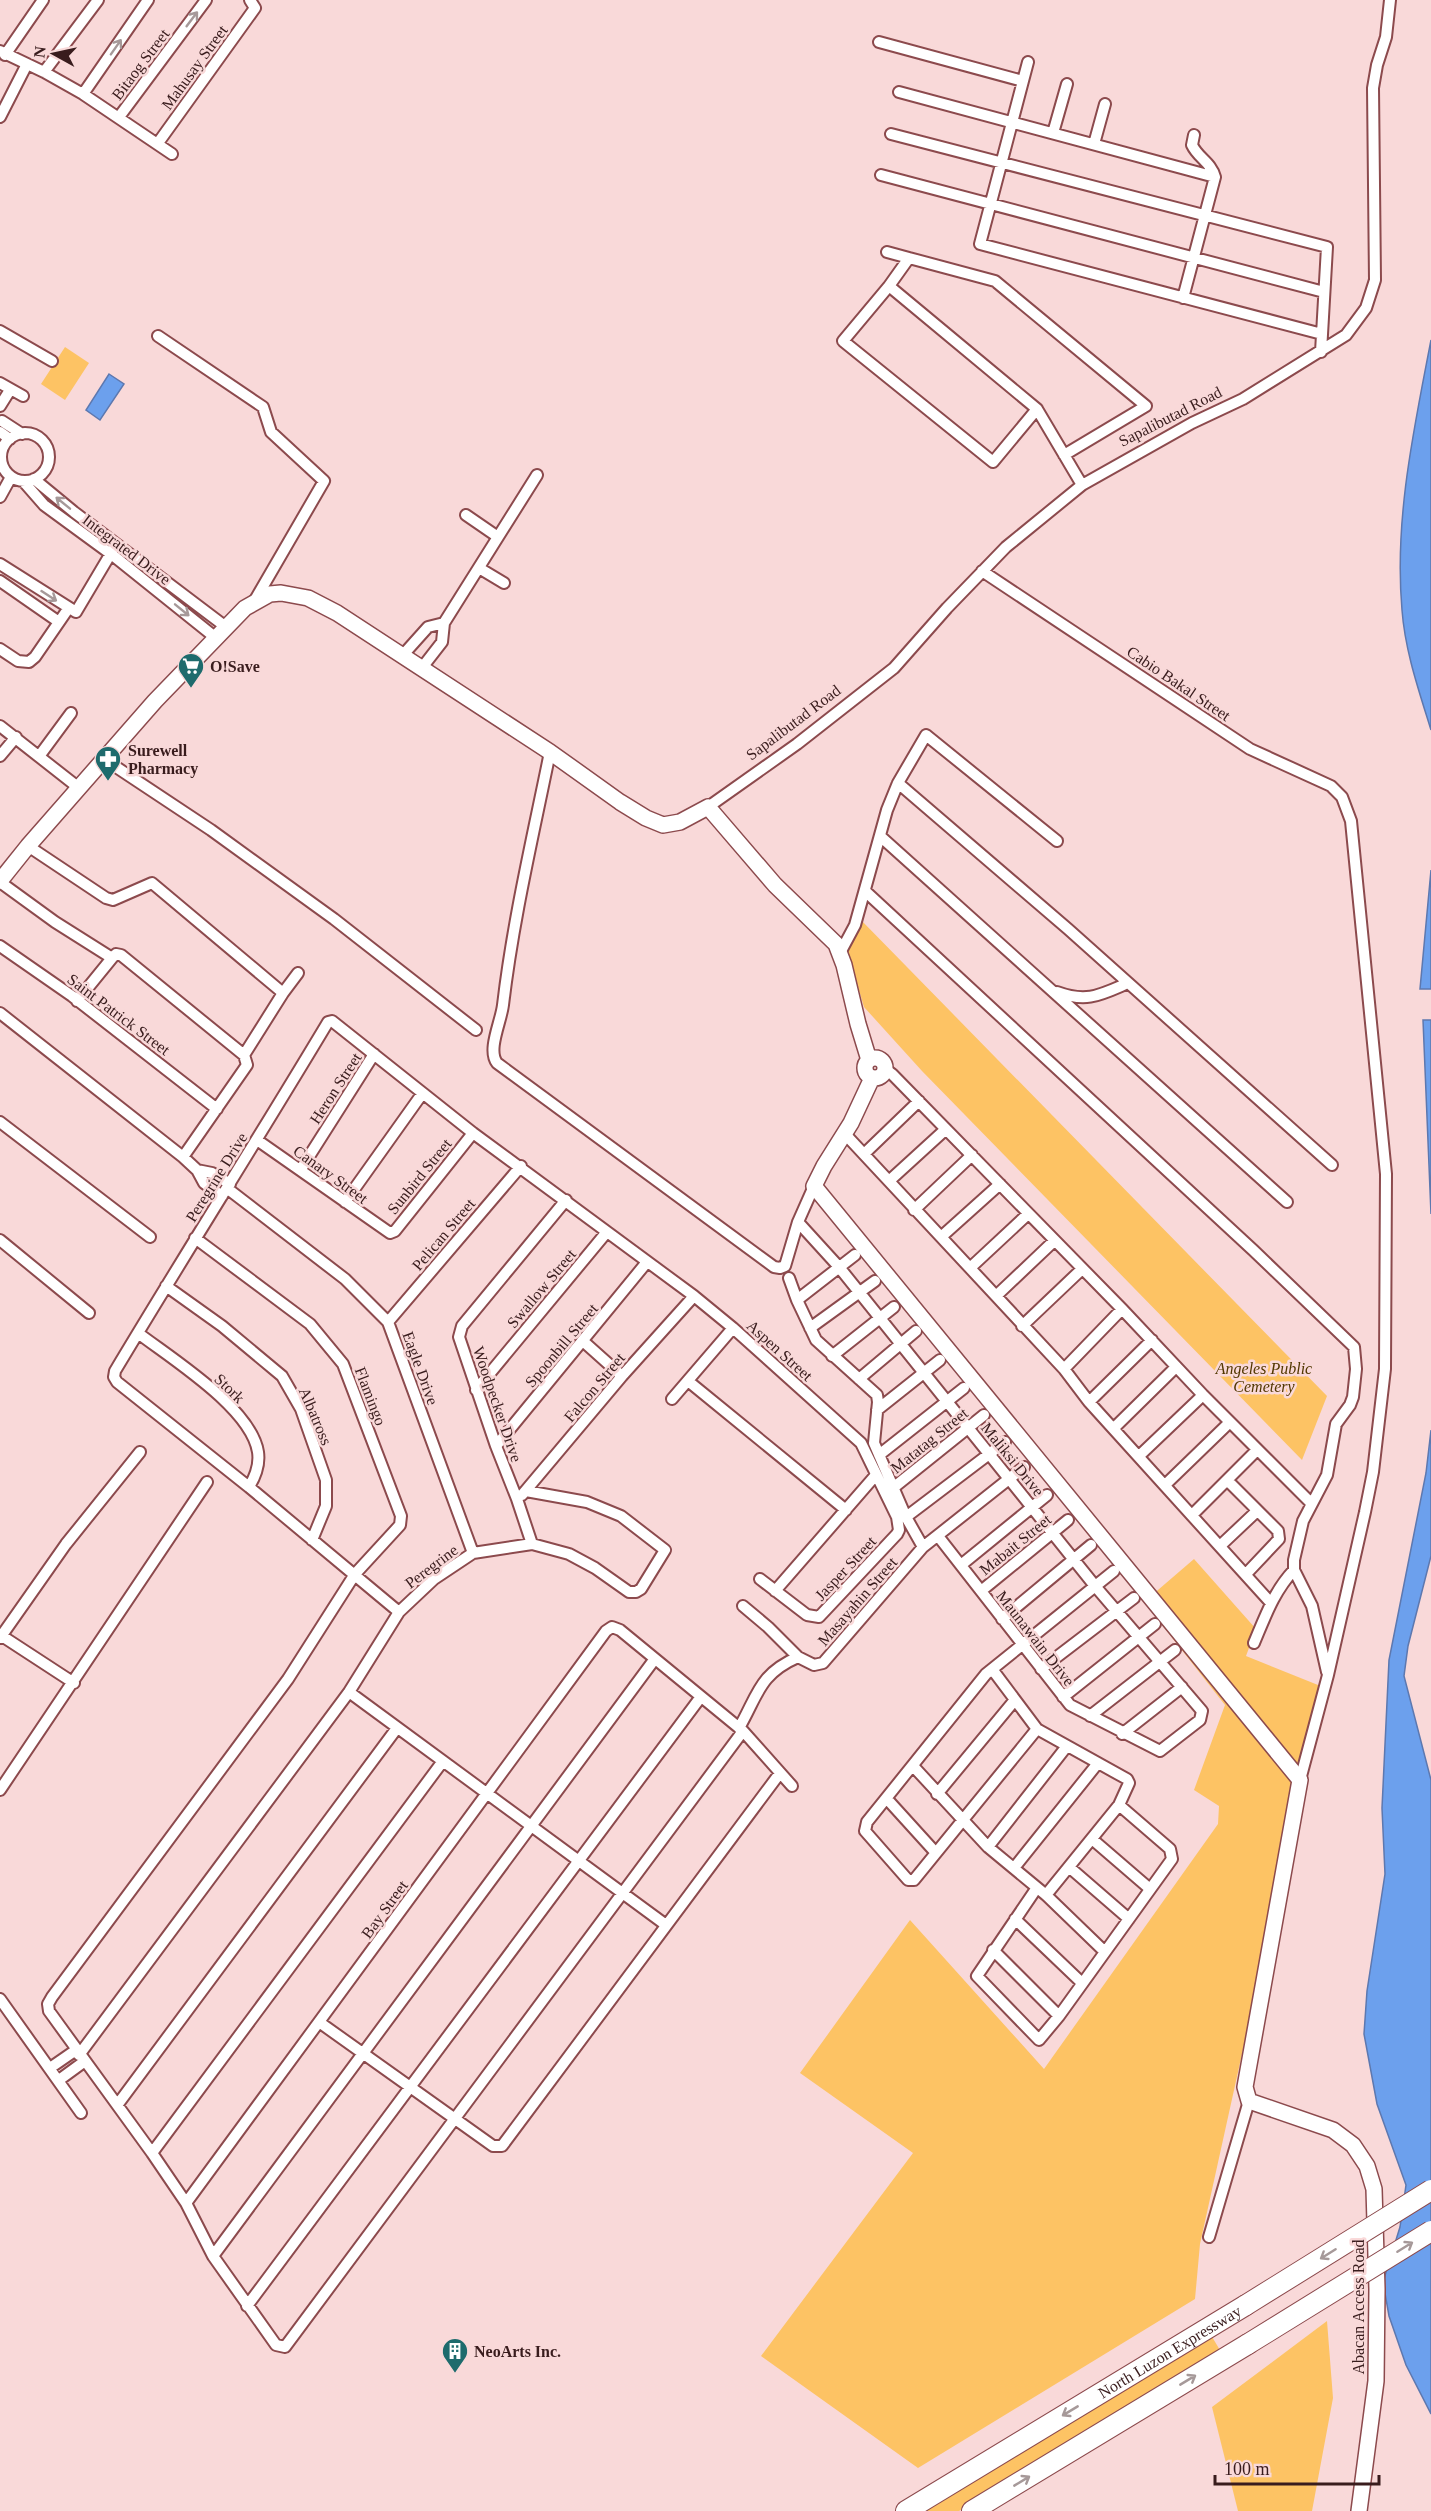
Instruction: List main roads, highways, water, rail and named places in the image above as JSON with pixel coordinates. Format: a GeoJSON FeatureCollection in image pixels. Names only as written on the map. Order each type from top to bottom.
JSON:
{"type":"FeatureCollection","features":[{"type":"Feature","properties":{"kind":"highway","name":"North Luzon Expressway"},"geometry":{"type":"LineString","coordinates":[[906,2511],[1431,2190]]}},
{"type":"Feature","properties":{"kind":"highway","name":"North Luzon Expressway"},"geometry":{"type":"LineString","coordinates":[[972,2511],[1431,2231]]}},
{"type":"Feature","properties":{"kind":"water"},"geometry":{"type":"Polygon","coordinates":[[[1431,340],[1431,730],[1406,641],[1400,576],[1407,474],[1431,340]]]}},
{"type":"Feature","properties":{"kind":"water"},"geometry":{"type":"Polygon","coordinates":[[[109,374],[124,384],[100,420],[86,410],[109,374]]]}},
{"type":"Feature","properties":{"kind":"water"},"geometry":{"type":"Polygon","coordinates":[[[1431,870],[1431,989],[1420,989],[1431,870]]]}},
{"type":"Feature","properties":{"kind":"water"},"geometry":{"type":"Polygon","coordinates":[[[1423,1020],[1431,1020],[1431,1214],[1423,1020]]]}},
{"type":"Feature","properties":{"kind":"water"},"geometry":{"type":"Polygon","coordinates":[[[1431,1430],[1431,1556],[1408,1646],[1404,1676],[1431,1780],[1431,2414],[1406,2365],[1389,2316],[1383,2282],[1400,2227],[1406,2185],[1377,2104],[1364,2034],[1367,1991],[1385,1874],[1382,1808],[1389,1660],[1426,1473],[1431,1430]]]}},
{"type":"Feature","properties":{"kind":"place","name":"O!Save"},"geometry":{"type":"Point","coordinates":[191,689]}},
{"type":"Feature","properties":{"kind":"place","name":"Surewell Pharmacy"},"geometry":{"type":"Point","coordinates":[108,782]}},
{"type":"Feature","properties":{"kind":"place","name":"NeoArts Inc."},"geometry":{"type":"Point","coordinates":[455,2374]}},
{"type":"Feature","properties":{"kind":"park label","name":"Angeles Public Cemetery"},"geometry":{"type":"Point","coordinates":[1264,1377]}}]}
